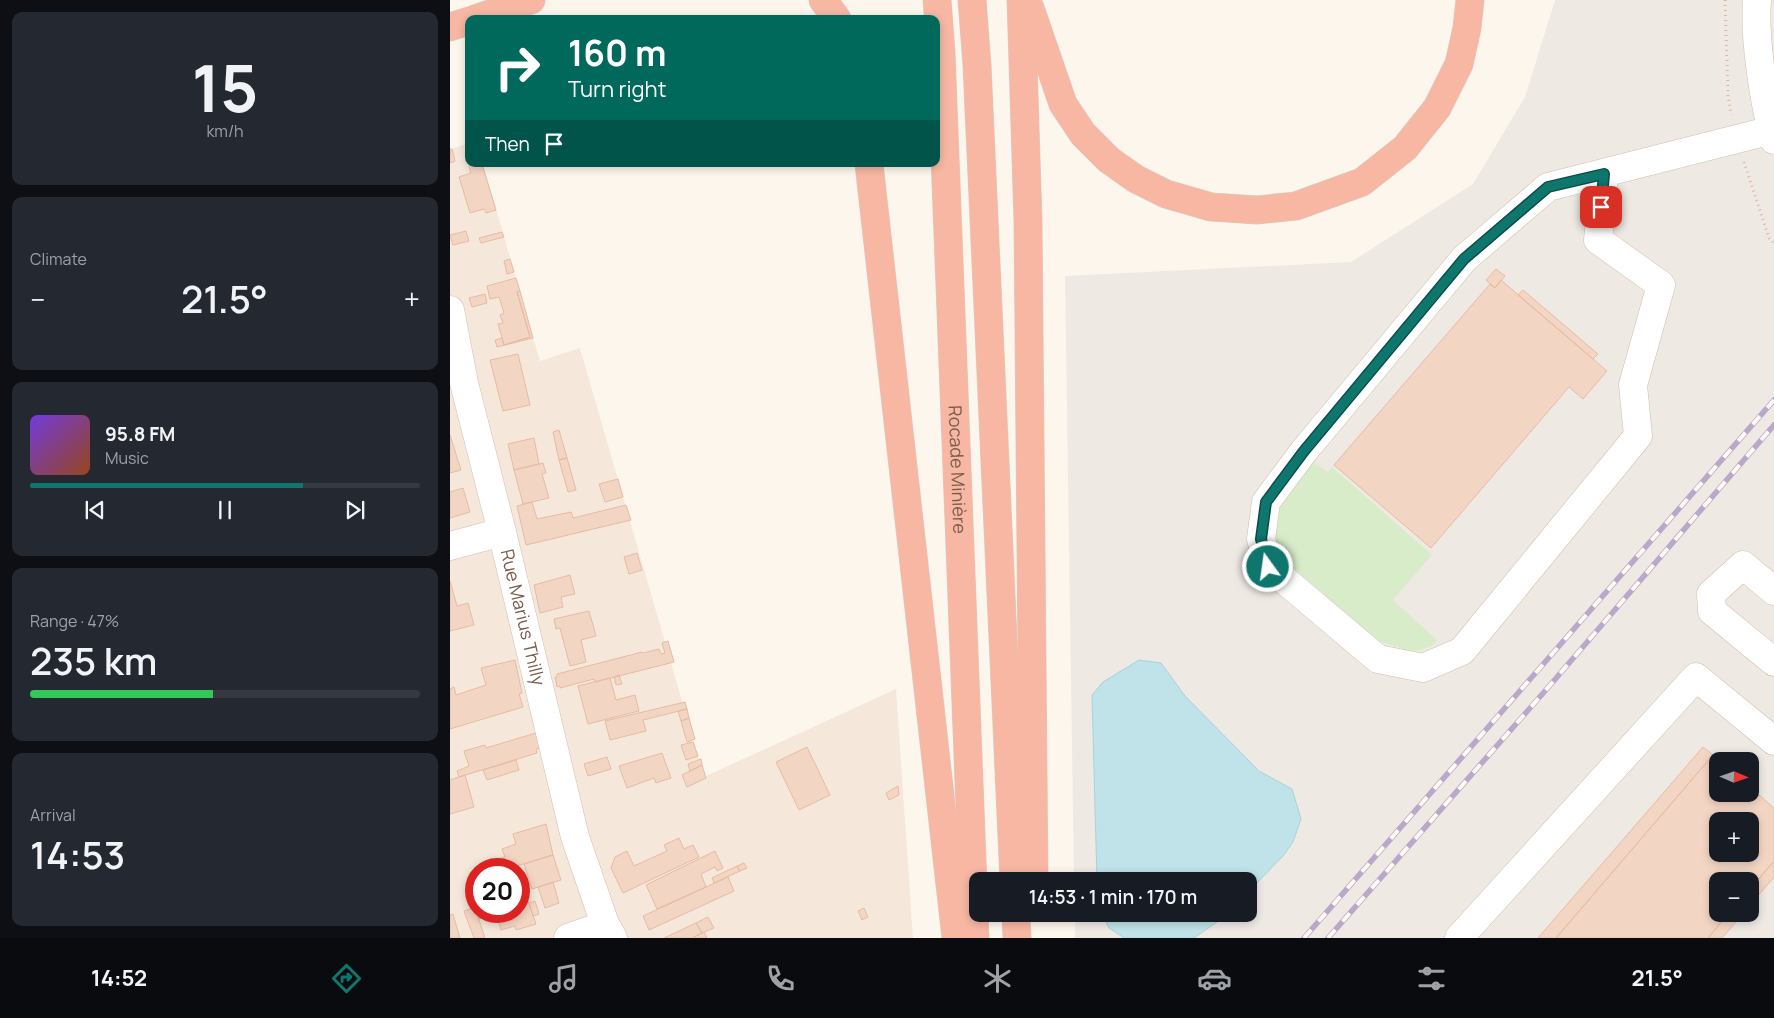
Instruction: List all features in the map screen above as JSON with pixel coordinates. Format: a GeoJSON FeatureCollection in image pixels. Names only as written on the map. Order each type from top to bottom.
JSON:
{"type":"FeatureCollection","features":[{"type":"Feature","properties":{"kind":"highway"},"geometry":{"type":"LineString","coordinates":[[487,15],[531,0]]}},
{"type":"Feature","properties":{"kind":"highway"},"geometry":{"type":"LineString","coordinates":[[823,0],[834,15]]}},
{"type":"Feature","properties":{"kind":"highway"},"geometry":{"type":"LineString","coordinates":[[850,0],[852,15]]}},
{"type":"Feature","properties":{"kind":"highway","name":"Rocade Minière"},"geometry":{"type":"LineString","coordinates":[[937,0],[938,15]]}},
{"type":"Feature","properties":{"kind":"highway","name":"Rocade Minière"},"geometry":{"type":"LineString","coordinates":[[972,0],[977,64],[1014,872]]}},
{"type":"Feature","properties":{"kind":"highway"},"geometry":{"type":"LineString","coordinates":[[1021,0],[1028,221],[1034,872]]}},
{"type":"Feature","properties":{"kind":"highway"},"geometry":{"type":"LineString","coordinates":[[1027,0],[1063,104],[1083,134],[1109,160],[1136,179],[1166,194],[1211,207],[1257,210],[1296,206],[1362,182],[1404,148],[1437,108],[1459,64],[1467,28],[1470,0]]}},
{"type":"Feature","properties":{"kind":"highway","name":"Rocade Minière"},"geometry":{"type":"LineString","coordinates":[[940,54],[975,938]]}},
{"type":"Feature","properties":{"kind":"highway"},"geometry":{"type":"LineString","coordinates":[[869,167],[956,938]]}},
{"type":"Feature","properties":{"kind":"highway"},"geometry":{"type":"LineString","coordinates":[[1016,922],[1017,938]]}},
{"type":"Feature","properties":{"kind":"highway"},"geometry":{"type":"LineString","coordinates":[[1034,922],[1034,938]]}},
{"type":"Feature","properties":{"kind":"street"},"geometry":{"type":"LineString","coordinates":[[1604,174],[1598,240],[1661,285],[1633,385],[1638,436],[1462,651],[1423,668],[1378,659],[1268,567],[1261,539],[1266,502],[1304,451],[1464,259],[1548,187],[1604,174],[1773,135],[1762,69],[1756,14],[1757,0]]}},
{"type":"Feature","properties":{"kind":"street","name":"Rue Marius Thilly"},"geometry":{"type":"LineString","coordinates":[[450,310],[464,383],[502,532],[575,837],[609,931]]}},
{"type":"Feature","properties":{"kind":"street"},"geometry":{"type":"LineString","coordinates":[[450,546],[502,532]]}},
{"type":"Feature","properties":{"kind":"street"},"geometry":{"type":"LineString","coordinates":[[1774,591],[1743,565],[1711,594],[1712,611],[1774,662]]}},
{"type":"Feature","properties":{"kind":"street"},"geometry":{"type":"LineString","coordinates":[[1459,938],[1696,677],[1774,741]]}},
{"type":"Feature","properties":{"kind":"street"},"geometry":{"type":"LineString","coordinates":[[568,938],[596,928],[609,931]]}},
{"type":"Feature","properties":{"kind":"shaded area"},"geometry":{"type":"Polygon","coordinates":[[[1555,0],[1774,0],[1774,938],[1075,938],[1075,922],[1257,922],[1257,872],[1074,872],[1065,276],[1351,262],[1473,184],[1525,97],[1555,0]]]}},
{"type":"Feature","properties":{"kind":"shaded area"},"geometry":{"type":"Polygon","coordinates":[[[465,144],[465,167],[484,167],[540,361],[580,348],[704,777],[896,689],[913,938],[450,938],[450,149],[465,144]]]}},
{"type":"Feature","properties":{"kind":"green space"},"geometry":{"type":"Polygon","coordinates":[[[1312,461],[1328,472],[1332,467],[1432,555],[1393,600],[1437,640],[1433,645],[1422,650],[1409,651],[1376,640],[1288,563],[1278,551],[1272,536],[1272,525],[1275,515],[1285,496],[1312,461]]]}},
{"type":"Feature","properties":{"kind":"water"},"geometry":{"type":"Polygon","coordinates":[[[1139,660],[1161,663],[1185,696],[1259,771],[1292,789],[1301,819],[1293,842],[1283,856],[1257,883],[1257,872],[1097,872],[1092,695],[1103,682],[1139,660]]]}},
{"type":"Feature","properties":{"kind":"water"},"geometry":{"type":"Polygon","coordinates":[[[1106,922],[1217,922],[1194,938],[1124,938],[1109,928],[1106,922]]]}},
{"type":"Feature","properties":{"kind":"building"},"geometry":{"type":"Polygon","coordinates":[[[450,149],[452,149],[455,161],[450,163],[450,149]]]}},
{"type":"Feature","properties":{"kind":"building"},"geometry":{"type":"Polygon","coordinates":[[[469,167],[483,167],[496,210],[486,213],[484,209],[470,213],[459,177],[471,173],[469,167]]]}},
{"type":"Feature","properties":{"kind":"building"},"geometry":{"type":"Polygon","coordinates":[[[466,231],[469,241],[453,245],[450,235],[466,231]]]}},
{"type":"Feature","properties":{"kind":"building"},"geometry":{"type":"Polygon","coordinates":[[[502,232],[504,237],[481,243],[479,238],[502,232]]]}},
{"type":"Feature","properties":{"kind":"building"},"geometry":{"type":"Polygon","coordinates":[[[510,259],[514,272],[507,274],[504,261],[510,259]]]}},
{"type":"Feature","properties":{"kind":"building"},"geometry":{"type":"Polygon","coordinates":[[[1496,269],[1505,276],[1495,288],[1486,280],[1496,269]]]}},
{"type":"Feature","properties":{"kind":"building"},"geometry":{"type":"Polygon","coordinates":[[[516,278],[520,291],[517,292],[530,337],[504,345],[498,324],[503,323],[500,315],[504,313],[499,297],[490,299],[487,286],[516,278]]]}},
{"type":"Feature","properties":{"kind":"building"},"geometry":{"type":"Polygon","coordinates":[[[1501,280],[1607,371],[1583,399],[1569,387],[1431,548],[1334,465],[1490,284],[1495,288],[1501,280]]]}},
{"type":"Feature","properties":{"kind":"building"},"geometry":{"type":"Polygon","coordinates":[[[1523,290],[1598,354],[1593,359],[1518,295],[1523,290]]]}},
{"type":"Feature","properties":{"kind":"building"},"geometry":{"type":"Polygon","coordinates":[[[520,291],[533,338],[497,347],[495,340],[502,338],[504,345],[530,337],[517,292],[520,291]]]}},
{"type":"Feature","properties":{"kind":"building"},"geometry":{"type":"Polygon","coordinates":[[[485,294],[487,303],[472,307],[469,298],[485,294]]]}},
{"type":"Feature","properties":{"kind":"building"},"geometry":{"type":"Polygon","coordinates":[[[518,354],[530,405],[503,411],[490,360],[518,354]]]}},
{"type":"Feature","properties":{"kind":"building"},"geometry":{"type":"Polygon","coordinates":[[[559,430],[567,458],[559,460],[553,432],[559,430]]]}},
{"type":"Feature","properties":{"kind":"building"},"geometry":{"type":"Polygon","coordinates":[[[450,435],[461,470],[450,473],[450,435]]]}},
{"type":"Feature","properties":{"kind":"building"},"geometry":{"type":"Polygon","coordinates":[[[534,438],[539,464],[514,470],[508,444],[534,438]]]}},
{"type":"Feature","properties":{"kind":"building"},"geometry":{"type":"Polygon","coordinates":[[[567,458],[576,490],[568,492],[559,460],[567,458]]]}},
{"type":"Feature","properties":{"kind":"building"},"geometry":{"type":"Polygon","coordinates":[[[543,463],[546,473],[542,474],[549,498],[523,504],[514,470],[543,463]]]}},
{"type":"Feature","properties":{"kind":"building"},"geometry":{"type":"Polygon","coordinates":[[[618,479],[623,497],[605,502],[599,484],[618,479]]]}},
{"type":"Feature","properties":{"kind":"building"},"geometry":{"type":"Polygon","coordinates":[[[463,488],[470,512],[450,518],[450,492],[463,488]]]}},
{"type":"Feature","properties":{"kind":"building"},"geometry":{"type":"Polygon","coordinates":[[[532,502],[537,519],[571,512],[573,518],[626,505],[631,520],[526,545],[517,506],[532,502]]]}},
{"type":"Feature","properties":{"kind":"building"},"geometry":{"type":"Polygon","coordinates":[[[637,553],[642,570],[629,574],[624,557],[637,553]]]}},
{"type":"Feature","properties":{"kind":"building"},"geometry":{"type":"Polygon","coordinates":[[[570,575],[575,594],[561,597],[563,607],[540,613],[534,585],[570,575]]]}},
{"type":"Feature","properties":{"kind":"building"},"geometry":{"type":"Polygon","coordinates":[[[450,581],[457,606],[468,603],[474,625],[450,631],[450,581]]]}},
{"type":"Feature","properties":{"kind":"building"},"geometry":{"type":"Polygon","coordinates":[[[589,611],[596,636],[581,640],[586,662],[570,666],[560,628],[556,629],[554,619],[589,611]]]}},
{"type":"Feature","properties":{"kind":"building"},"geometry":{"type":"Polygon","coordinates":[[[668,641],[674,662],[595,682],[594,679],[560,688],[560,686],[557,687],[555,677],[557,677],[557,674],[642,652],[659,649],[661,654],[665,653],[662,643],[668,641]]]}},
{"type":"Feature","properties":{"kind":"building"},"geometry":{"type":"Polygon","coordinates":[[[515,660],[522,693],[519,694],[523,707],[450,729],[450,689],[454,687],[456,695],[486,685],[481,668],[515,660]]]}},
{"type":"Feature","properties":{"kind":"building"},"geometry":{"type":"Polygon","coordinates":[[[619,675],[622,684],[616,685],[614,677],[619,675]]]}},
{"type":"Feature","properties":{"kind":"building"},"geometry":{"type":"Polygon","coordinates":[[[610,678],[616,700],[635,695],[639,711],[588,724],[578,686],[610,678]]]}},
{"type":"Feature","properties":{"kind":"building"},"geometry":{"type":"Polygon","coordinates":[[[685,702],[687,709],[643,720],[646,731],[610,740],[605,721],[685,702]]]}},
{"type":"Feature","properties":{"kind":"building"},"geometry":{"type":"Polygon","coordinates":[[[687,709],[689,718],[681,721],[678,711],[687,709]]]}},
{"type":"Feature","properties":{"kind":"building"},"geometry":{"type":"Polygon","coordinates":[[[689,718],[695,739],[687,742],[681,721],[689,718]]]}},
{"type":"Feature","properties":{"kind":"building"},"geometry":{"type":"Polygon","coordinates":[[[536,733],[541,748],[536,749],[537,753],[459,777],[457,771],[469,766],[464,751],[485,745],[486,748],[536,733]]]}},
{"type":"Feature","properties":{"kind":"building"},"geometry":{"type":"Polygon","coordinates":[[[693,742],[698,756],[686,760],[681,745],[693,742]]]}},
{"type":"Feature","properties":{"kind":"building"},"geometry":{"type":"Polygon","coordinates":[[[807,747],[830,795],[799,810],[776,762],[807,747]]]}},
{"type":"Feature","properties":{"kind":"building"},"geometry":{"type":"Polygon","coordinates":[[[1703,747],[1709,752],[1709,760],[1556,938],[1538,938],[1703,747]]]}},
{"type":"Feature","properties":{"kind":"building"},"geometry":{"type":"Polygon","coordinates":[[[662,753],[671,778],[656,783],[654,778],[627,788],[619,766],[662,753]]]}},
{"type":"Feature","properties":{"kind":"building"},"geometry":{"type":"Polygon","coordinates":[[[607,757],[611,769],[588,776],[584,764],[607,757]]]}},
{"type":"Feature","properties":{"kind":"building"},"geometry":{"type":"Polygon","coordinates":[[[701,759],[702,765],[690,771],[688,764],[701,759]]]}},
{"type":"Feature","properties":{"kind":"building"},"geometry":{"type":"Polygon","coordinates":[[[516,760],[519,770],[487,780],[483,770],[516,760]]]}},
{"type":"Feature","properties":{"kind":"building"},"geometry":{"type":"Polygon","coordinates":[[[1709,760],[1709,802],[1759,802],[1759,795],[1774,808],[1774,861],[1759,878],[1759,872],[1709,872],[1709,922],[1721,922],[1708,938],[1556,938],[1709,760]]]}},
{"type":"Feature","properties":{"kind":"building"},"geometry":{"type":"Polygon","coordinates":[[[702,765],[706,778],[687,787],[682,775],[702,765]]]}},
{"type":"Feature","properties":{"kind":"building"},"geometry":{"type":"Polygon","coordinates":[[[465,775],[474,807],[450,814],[450,780],[465,775]]]}},
{"type":"Feature","properties":{"kind":"building"},"geometry":{"type":"Polygon","coordinates":[[[898,786],[899,795],[889,800],[886,793],[898,786]]]}},
{"type":"Feature","properties":{"kind":"building"},"geometry":{"type":"Polygon","coordinates":[[[546,824],[553,855],[530,862],[530,858],[501,858],[505,857],[502,849],[516,844],[513,834],[546,824]]]}},
{"type":"Feature","properties":{"kind":"building"},"geometry":{"type":"Polygon","coordinates":[[[679,838],[684,849],[693,845],[699,857],[623,893],[611,868],[615,857],[627,851],[634,866],[667,851],[664,845],[679,838]]]}},
{"type":"Feature","properties":{"kind":"building"},"geometry":{"type":"Polygon","coordinates":[[[715,851],[723,868],[717,871],[715,867],[701,874],[706,887],[657,909],[646,885],[715,851]]]}},
{"type":"Feature","properties":{"kind":"building"},"geometry":{"type":"Polygon","coordinates":[[[553,855],[561,880],[532,889],[530,883],[530,862],[553,855]]]}},
{"type":"Feature","properties":{"kind":"building"},"geometry":{"type":"Polygon","coordinates":[[[1774,861],[1774,877],[1759,894],[1759,878],[1774,861]]]}},
{"type":"Feature","properties":{"kind":"building"},"geometry":{"type":"Polygon","coordinates":[[[744,863],[747,868],[740,871],[737,866],[744,863]]]}},
{"type":"Feature","properties":{"kind":"building"},"geometry":{"type":"Polygon","coordinates":[[[737,866],[740,871],[714,883],[712,878],[737,866]]]}},
{"type":"Feature","properties":{"kind":"building"},"geometry":{"type":"Polygon","coordinates":[[[728,877],[734,891],[649,930],[643,916],[728,877]]]}},
{"type":"Feature","properties":{"kind":"building"},"geometry":{"type":"Polygon","coordinates":[[[553,882],[559,903],[545,908],[538,887],[553,882]]]}},
{"type":"Feature","properties":{"kind":"building"},"geometry":{"type":"Polygon","coordinates":[[[535,901],[539,914],[533,916],[530,903],[535,901]]]}},
{"type":"Feature","properties":{"kind":"building"},"geometry":{"type":"Polygon","coordinates":[[[530,907],[536,924],[516,930],[515,926],[501,930],[499,923],[530,923],[530,907]]]}},
{"type":"Feature","properties":{"kind":"building"},"geometry":{"type":"Polygon","coordinates":[[[864,908],[868,917],[862,920],[858,911],[864,908]]]}},
{"type":"Feature","properties":{"kind":"building"},"geometry":{"type":"Polygon","coordinates":[[[453,914],[460,938],[450,938],[450,915],[453,914]]]}},
{"type":"Feature","properties":{"kind":"building"},"geometry":{"type":"Polygon","coordinates":[[[708,917],[714,928],[702,933],[696,923],[708,917]]]}},
{"type":"Feature","properties":{"kind":"building"},"geometry":{"type":"Polygon","coordinates":[[[1721,922],[1736,922],[1722,938],[1708,938],[1721,922]]]}},
{"type":"Feature","properties":{"kind":"building"},"geometry":{"type":"Polygon","coordinates":[[[468,923],[480,923],[485,938],[474,938],[468,923]]]}},
{"type":"Feature","properties":{"kind":"building"},"geometry":{"type":"Polygon","coordinates":[[[696,923],[702,933],[695,938],[664,938],[696,923]]]}},
{"type":"Feature","properties":{"kind":"building"},"geometry":{"type":"Polygon","coordinates":[[[704,932],[707,938],[694,937],[704,932]]]}},
{"type":"Feature","properties":{"kind":"railway"},"geometry":{"type":"LineString","coordinates":[[1304,938],[1774,400]]}},
{"type":"Feature","properties":{"kind":"railway"},"geometry":{"type":"LineString","coordinates":[[1328,938],[1545,691],[1774,425]]}},
{"type":"Feature","properties":{"kind":"route"},"geometry":{"type":"LineString","coordinates":[[1268,567],[1261,539],[1266,502],[1304,451],[1464,259],[1548,187],[1604,174],[1601,207]]}}]}
